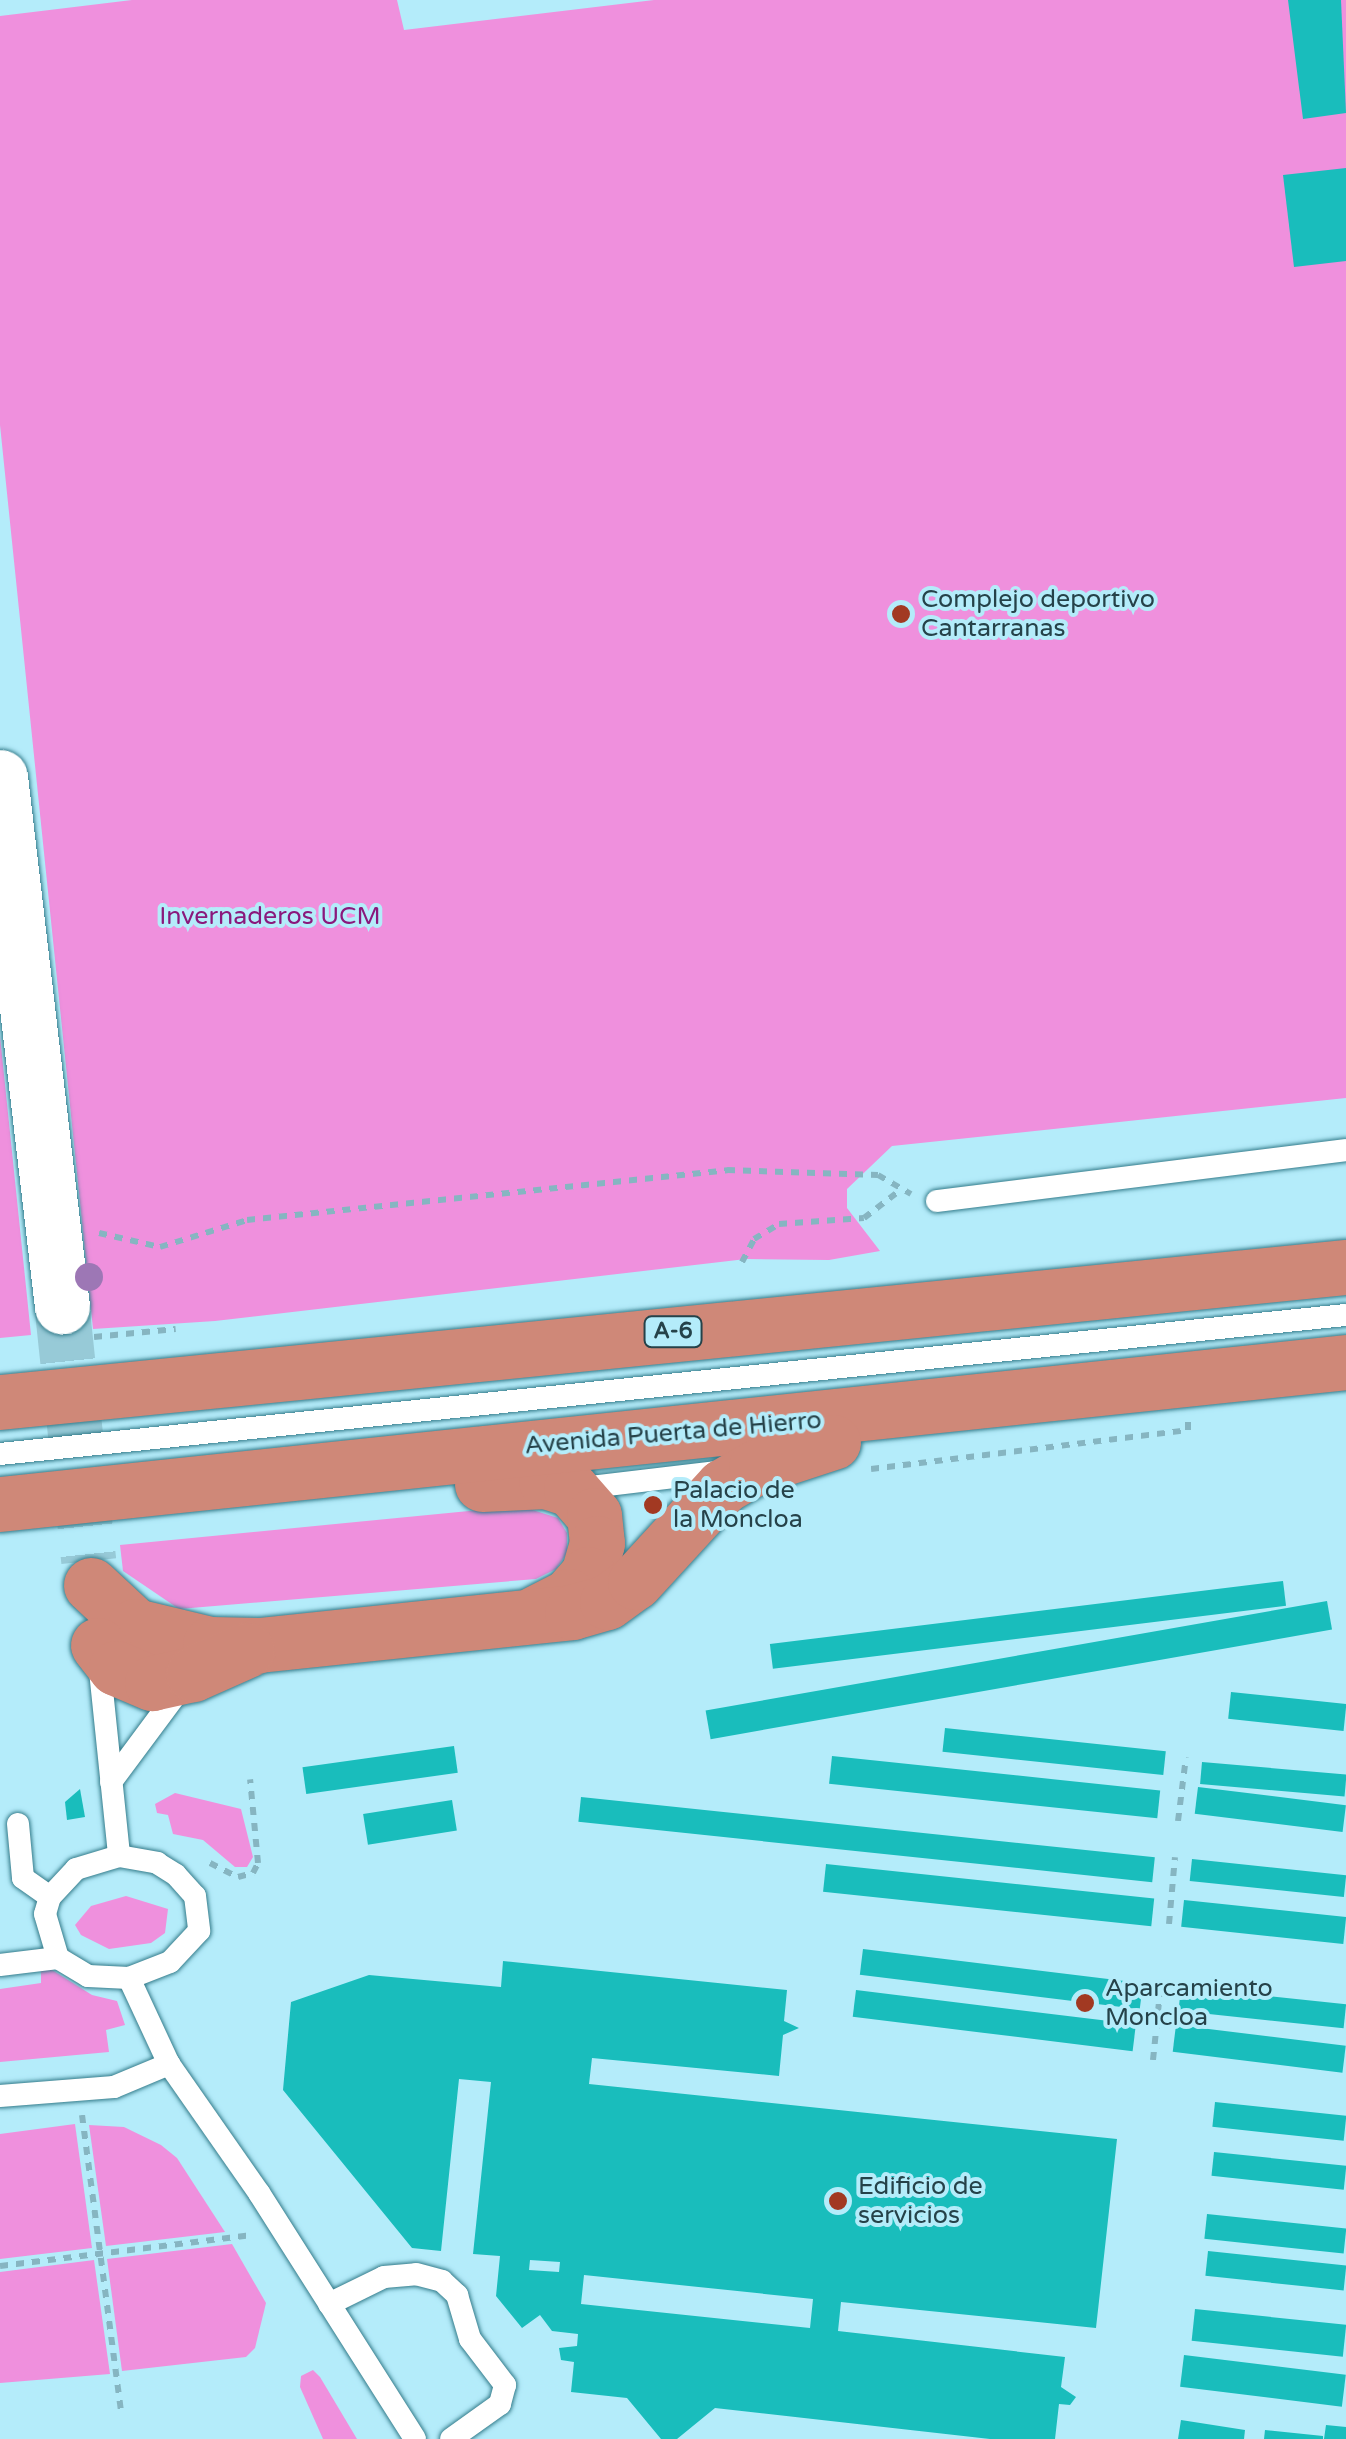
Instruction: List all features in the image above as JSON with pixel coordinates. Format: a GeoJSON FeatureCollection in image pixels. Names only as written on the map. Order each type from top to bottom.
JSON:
{"type":"FeatureCollection","features":[{"type":"Feature","properties":{"kind":"highway","name":"A-6"},"geometry":{"type":"LineString","coordinates":[[0,1402],[1346,1266]]}},
{"type":"Feature","properties":{"kind":"highway"},"geometry":{"type":"LineString","coordinates":[[0,1368],[406,1332],[508,1350]]}},
{"type":"Feature","properties":{"kind":"highway","name":"Avenida Puerta de Hierro"},"geometry":{"type":"LineString","coordinates":[[0,1504],[1346,1362]]}},
{"type":"Feature","properties":{"kind":"highway"},"geometry":{"type":"LineString","coordinates":[[90,1573],[135,1626],[133,1662],[518,1619],[607,1602],[635,1582],[710,1498],[756,1467],[856,1436],[899,1412]]}},
{"type":"Feature","properties":{"kind":"highway"},"geometry":{"type":"LineString","coordinates":[[271,1473],[309,1489],[357,1494],[546,1481],[571,1490],[594,1515],[598,1530],[588,1574],[557,1604],[518,1619]]}},
{"type":"Feature","properties":{"kind":"street"},"geometry":{"type":"LineString","coordinates":[[0,776],[9,934],[77,1321]]}},
{"type":"Feature","properties":{"kind":"lane"},"geometry":{"type":"LineString","coordinates":[[937,1200],[1346,1150]]}},
{"type":"Feature","properties":{"kind":"lane"},"geometry":{"type":"LineString","coordinates":[[0,1454],[1346,1315]]}},
{"type":"Feature","properties":{"kind":"lane"},"geometry":{"type":"LineString","coordinates":[[571,1490],[756,1467]]}},
{"type":"Feature","properties":{"kind":"lane"},"geometry":{"type":"LineString","coordinates":[[111,1782],[152,1719],[133,1662]]}},
{"type":"Feature","properties":{"kind":"lane"},"geometry":{"type":"LineString","coordinates":[[119,1856],[111,1782],[133,1662]]}},
{"type":"Feature","properties":{"kind":"lane"},"geometry":{"type":"LineString","coordinates":[[18,1824],[12,1876],[50,1897]]}},
{"type":"Feature","properties":{"kind":"lane"},"geometry":{"type":"LineString","coordinates":[[119,1856],[157,1863],[176,1875],[194,1896],[199,1931],[170,1962],[129,1978],[88,1976],[58,1958],[47,1938],[50,1897],[76,1869],[119,1856]]}},
{"type":"Feature","properties":{"kind":"lane"},"geometry":{"type":"LineString","coordinates":[[0,1965],[58,1958]]}},
{"type":"Feature","properties":{"kind":"lane"},"geometry":{"type":"LineString","coordinates":[[129,1978],[168,2064],[283,2231],[415,2439]]}},
{"type":"Feature","properties":{"kind":"lane"},"geometry":{"type":"LineString","coordinates":[[0,2096],[114,2087],[168,2064]]}},
{"type":"Feature","properties":{"kind":"lane"},"geometry":{"type":"LineString","coordinates":[[329,2304],[384,2278],[416,2274],[457,2294],[470,2338],[505,2385],[500,2404],[451,2439]]}},
{"type":"Feature","properties":{"kind":"path"},"geometry":{"type":"LineString","coordinates":[[92,1232],[160,1247],[246,1220],[726,1170],[878,1175],[899,1191],[937,1200]]}},
{"type":"Feature","properties":{"kind":"path"},"geometry":{"type":"LineString","coordinates":[[742,1262],[754,1240],[780,1224],[864,1218],[899,1191]]}},
{"type":"Feature","properties":{"kind":"path"},"geometry":{"type":"LineString","coordinates":[[77,1321],[176,1329]]}},
{"type":"Feature","properties":{"kind":"path"},"geometry":{"type":"LineString","coordinates":[[1178,1821],[1186,1757]]}},
{"type":"Feature","properties":{"kind":"path"},"geometry":{"type":"LineString","coordinates":[[1169,1924],[1175,1857]]}},
{"type":"Feature","properties":{"kind":"path"},"geometry":{"type":"LineString","coordinates":[[1153,2060],[1160,1992]]}},
{"type":"Feature","properties":{"kind":"path"},"geometry":{"type":"LineString","coordinates":[[79,2089],[121,2410]]}},
{"type":"Feature","properties":{"kind":"path"},"geometry":{"type":"LineString","coordinates":[[0,2266],[283,2231]]}},
{"type":"Feature","properties":{"kind":"green space","name":"Complejo deportivo Cantarranas"},"geometry":{"type":"Polygon","coordinates":[[[132,0],[397,0],[404,30],[654,0],[1346,0],[1346,1098],[892,1146],[847,1189],[847,1208],[880,1251],[829,1260],[746,1259],[215,1321],[93,1329],[0,425],[0,16],[132,0]]]}},
{"type":"Feature","properties":{"kind":"green space"},"geometry":{"type":"Polygon","coordinates":[[[0,1036],[31,1335],[0,1338],[0,1036]]]}},
{"type":"Feature","properties":{"kind":"green space"},"geometry":{"type":"Polygon","coordinates":[[[520,1506],[558,1518],[567,1533],[567,1553],[556,1569],[536,1579],[179,1609],[123,1571],[120,1545],[520,1506]]]}},
{"type":"Feature","properties":{"kind":"green space"},"geometry":{"type":"Polygon","coordinates":[[[175,1793],[241,1809],[253,1857],[247,1867],[235,1867],[203,1840],[173,1834],[168,1815],[157,1813],[155,1804],[175,1793]]]}},
{"type":"Feature","properties":{"kind":"green space"},"geometry":{"type":"Polygon","coordinates":[[[126,1896],[168,1909],[165,1933],[151,1943],[109,1949],[81,1935],[75,1925],[91,1906],[126,1896]]]}},
{"type":"Feature","properties":{"kind":"green space"},"geometry":{"type":"Polygon","coordinates":[[[41,1963],[92,1995],[117,2001],[125,2025],[106,2030],[109,2052],[0,2062],[0,1989],[41,1983],[41,1963]]]}},
{"type":"Feature","properties":{"kind":"green space"},"geometry":{"type":"Polygon","coordinates":[[[75,2124],[92,2248],[0,2259],[0,2134],[75,2124]]]}},
{"type":"Feature","properties":{"kind":"green space"},"geometry":{"type":"Polygon","coordinates":[[[89,2125],[124,2127],[161,2145],[177,2158],[225,2232],[106,2246],[89,2125]]]}},
{"type":"Feature","properties":{"kind":"green space"},"geometry":{"type":"Polygon","coordinates":[[[232,2244],[266,2303],[255,2348],[246,2357],[122,2371],[107,2259],[232,2244]]]}},
{"type":"Feature","properties":{"kind":"green space"},"geometry":{"type":"Polygon","coordinates":[[[94,2260],[110,2374],[0,2383],[0,2272],[94,2260]]]}},
{"type":"Feature","properties":{"kind":"green space"},"geometry":{"type":"Polygon","coordinates":[[[313,2370],[357,2439],[323,2439],[300,2387],[301,2376],[313,2370]]]}},
{"type":"Feature","properties":{"kind":"building"},"geometry":{"type":"Polygon","coordinates":[[[1288,0],[1341,0],[1346,113],[1303,119],[1288,0]]]}},
{"type":"Feature","properties":{"kind":"building"},"geometry":{"type":"Polygon","coordinates":[[[1346,168],[1346,261],[1294,267],[1283,175],[1346,168]]]}},
{"type":"Feature","properties":{"kind":"building"},"geometry":{"type":"Polygon","coordinates":[[[1283,1581],[1286,1606],[773,1669],[770,1644],[1283,1581]]]}},
{"type":"Feature","properties":{"kind":"building"},"geometry":{"type":"Polygon","coordinates":[[[1327,1601],[1332,1630],[711,1739],[706,1711],[1327,1601]]]}},
{"type":"Feature","properties":{"kind":"building"},"geometry":{"type":"Polygon","coordinates":[[[1231,1692],[1346,1704],[1344,1731],[1228,1719],[1231,1692]]]}},
{"type":"Feature","properties":{"kind":"building"},"geometry":{"type":"Polygon","coordinates":[[[945,1728],[1166,1751],[1163,1775],[942,1752],[945,1728]]]}},
{"type":"Feature","properties":{"kind":"building"},"geometry":{"type":"Polygon","coordinates":[[[454,1746],[458,1773],[306,1794],[302,1767],[454,1746]]]}},
{"type":"Feature","properties":{"kind":"building"},"geometry":{"type":"Polygon","coordinates":[[[832,1756],[1160,1790],[1157,1818],[829,1784],[832,1756]]]}},
{"type":"Feature","properties":{"kind":"building"},"geometry":{"type":"Polygon","coordinates":[[[1202,1762],[1346,1775],[1345,1797],[1200,1784],[1202,1762]]]}},
{"type":"Feature","properties":{"kind":"building"},"geometry":{"type":"Polygon","coordinates":[[[1198,1787],[1346,1805],[1343,1832],[1195,1814],[1198,1787]]]}},
{"type":"Feature","properties":{"kind":"building"},"geometry":{"type":"Polygon","coordinates":[[[80,1789],[85,1817],[67,1820],[65,1802],[80,1789]]]}},
{"type":"Feature","properties":{"kind":"building"},"geometry":{"type":"Polygon","coordinates":[[[581,1797],[1155,1857],[1152,1882],[578,1822],[581,1797]]]}},
{"type":"Feature","properties":{"kind":"building"},"geometry":{"type":"Polygon","coordinates":[[[452,1800],[457,1831],[368,1845],[363,1814],[452,1800]]]}},
{"type":"Feature","properties":{"kind":"building"},"geometry":{"type":"Polygon","coordinates":[[[1192,1859],[1346,1875],[1344,1897],[1190,1881],[1192,1859]]]}},
{"type":"Feature","properties":{"kind":"building"},"geometry":{"type":"Polygon","coordinates":[[[826,1864],[1154,1898],[1151,1926],[823,1892],[826,1864]]]}},
{"type":"Feature","properties":{"kind":"building"},"geometry":{"type":"Polygon","coordinates":[[[1184,1900],[1346,1917],[1343,1944],[1181,1927],[1184,1900]]]}},
{"type":"Feature","properties":{"kind":"building"},"geometry":{"type":"Polygon","coordinates":[[[863,1949],[1143,1983],[1140,2009],[860,1975],[863,1949]]]}},
{"type":"Feature","properties":{"kind":"building"},"geometry":{"type":"Polygon","coordinates":[[[503,1961],[787,1990],[784,2021],[799,2028],[783,2035],[779,2076],[592,2058],[589,2084],[1117,2139],[1096,2328],[841,2302],[838,2331],[1065,2357],[1061,2387],[1076,2397],[1070,2405],[1059,2404],[1055,2439],[990,2439],[715,2408],[677,2439],[661,2439],[627,2398],[571,2392],[574,2362],[561,2360],[559,2348],[577,2346],[578,2334],[552,2331],[540,2315],[522,2328],[496,2296],[500,2256],[473,2254],[491,2082],[459,2079],[441,2251],[412,2248],[283,2090],[291,2002],[369,1975],[501,1987],[503,1961]],[[530,2260],[529,2270],[559,2272],[560,2262],[530,2260]],[[584,2275],[581,2304],[810,2328],[813,2299],[584,2275]]]}},
{"type":"Feature","properties":{"kind":"building"},"geometry":{"type":"Polygon","coordinates":[[[1181,1987],[1346,2004],[1344,2028],[1178,2011],[1181,1987]]]}},
{"type":"Feature","properties":{"kind":"building"},"geometry":{"type":"Polygon","coordinates":[[[856,1990],[1136,2024],[1133,2051],[853,2017],[856,1990]]]}},
{"type":"Feature","properties":{"kind":"building"},"geometry":{"type":"Polygon","coordinates":[[[1176,2025],[1346,2046],[1342,2073],[1173,2052],[1176,2025]]]}},
{"type":"Feature","properties":{"kind":"building"},"geometry":{"type":"Polygon","coordinates":[[[1215,2102],[1346,2116],[1344,2141],[1212,2127],[1215,2102]]]}},
{"type":"Feature","properties":{"kind":"building"},"geometry":{"type":"Polygon","coordinates":[[[1214,2152],[1346,2166],[1344,2190],[1211,2176],[1214,2152]]]}},
{"type":"Feature","properties":{"kind":"building"},"geometry":{"type":"Polygon","coordinates":[[[1207,2214],[1346,2229],[1344,2253],[1204,2239],[1207,2214]]]}},
{"type":"Feature","properties":{"kind":"building"},"geometry":{"type":"Polygon","coordinates":[[[1208,2251],[1346,2266],[1344,2290],[1205,2276],[1208,2251]]]}},
{"type":"Feature","properties":{"kind":"building"},"geometry":{"type":"Polygon","coordinates":[[[1195,2309],[1346,2325],[1343,2357],[1192,2341],[1195,2309]]]}},
{"type":"Feature","properties":{"kind":"building"},"geometry":{"type":"Polygon","coordinates":[[[1184,2355],[1346,2375],[1342,2407],[1180,2387],[1184,2355]]]}},
{"type":"Feature","properties":{"kind":"building"},"geometry":{"type":"Polygon","coordinates":[[[1181,2420],[1245,2430],[1244,2439],[1178,2439],[1181,2420]]]}},
{"type":"Feature","properties":{"kind":"building"},"geometry":{"type":"Polygon","coordinates":[[[1326,2425],[1346,2427],[1346,2439],[1324,2439],[1326,2425]]]}},
{"type":"Feature","properties":{"kind":"building"},"geometry":{"type":"Polygon","coordinates":[[[1265,2430],[1323,2436],[1323,2439],[1264,2439],[1265,2430]]]}},
{"type":"Feature","properties":{"kind":"tunnel"},"geometry":{"type":"LineString","coordinates":[[62,1306],[89,1561]]}},
{"type":"Feature","properties":{"kind":"place","name":"Complejo deportivo Cantarranas"},"geometry":{"type":"Point","coordinates":[901,614]}},
{"type":"Feature","properties":{"kind":"place","name":"Palacio de la Moncloa"},"geometry":{"type":"Point","coordinates":[653,1505]}},
{"type":"Feature","properties":{"kind":"place","name":"Aparcamiento Moncloa"},"geometry":{"type":"Point","coordinates":[1085,2003]}},
{"type":"Feature","properties":{"kind":"place","name":"Edificio de servicios"},"geometry":{"type":"Point","coordinates":[838,2201]}},
{"type":"Feature","properties":{"kind":"park label","name":"Invernaderos UCM"},"geometry":{"type":"Point","coordinates":[270,916]}}]}
